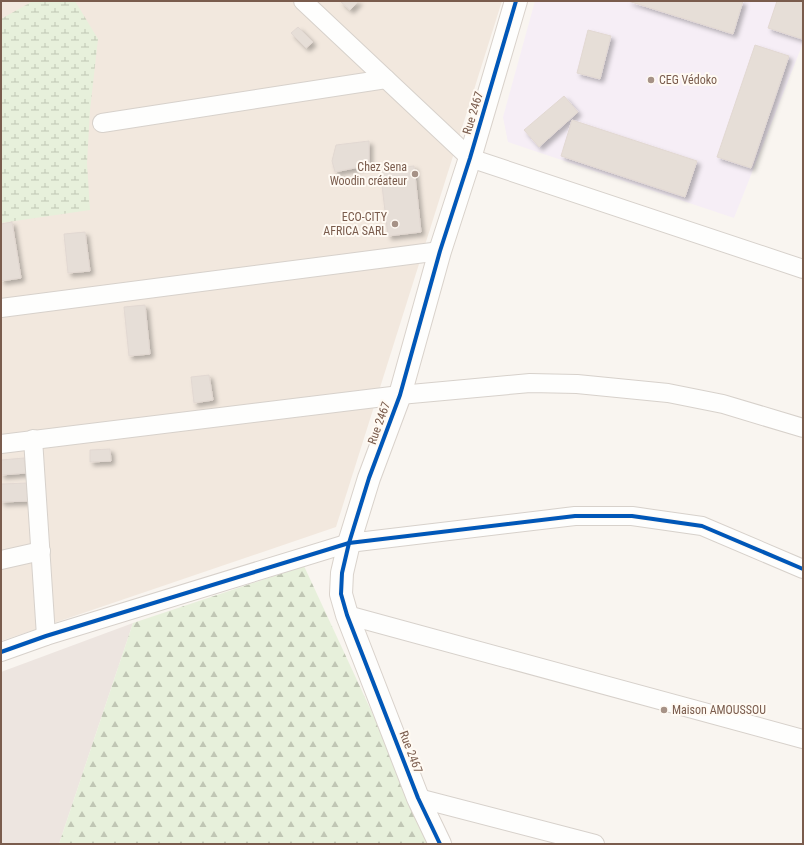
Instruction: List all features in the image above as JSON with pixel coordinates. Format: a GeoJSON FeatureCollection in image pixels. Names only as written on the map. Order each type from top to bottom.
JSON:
{"type":"FeatureCollection","features":[{"type":"Feature","properties":{"kind":"street"},"geometry":{"type":"LineString","coordinates":[[302,1],[470,158],[803,269]]}},
{"type":"Feature","properties":{"kind":"street","name":"Rue 2467"},"geometry":{"type":"LineString","coordinates":[[440,844],[418,798],[347,615],[341,594],[342,573],[349,542],[369,478],[400,395],[440,251],[470,158],[516,1]]}},
{"type":"Feature","properties":{"kind":"street"},"geometry":{"type":"LineString","coordinates":[[102,123],[386,79]]}},
{"type":"Feature","properties":{"kind":"street"},"geometry":{"type":"LineString","coordinates":[[1,308],[440,251]]}},
{"type":"Feature","properties":{"kind":"street"},"geometry":{"type":"LineString","coordinates":[[1,444],[400,395],[530,383],[577,384],[668,393],[723,404],[803,428]]}},
{"type":"Feature","properties":{"kind":"street"},"geometry":{"type":"LineString","coordinates":[[33,439],[46,636]]}},
{"type":"Feature","properties":{"kind":"street"},"geometry":{"type":"LineString","coordinates":[[1,652],[46,636],[349,542],[575,516],[632,516],[702,526],[803,569]]}},
{"type":"Feature","properties":{"kind":"street"},"geometry":{"type":"LineString","coordinates":[[1,560],[41,551]]}},
{"type":"Feature","properties":{"kind":"street"},"geometry":{"type":"LineString","coordinates":[[347,615],[803,739]]}},
{"type":"Feature","properties":{"kind":"street"},"geometry":{"type":"LineString","coordinates":[[418,798],[595,844]]}},
{"type":"Feature","properties":{"kind":"shaded area"},"geometry":{"type":"Polygon","coordinates":[[[1,1],[502,1],[336,527],[1,641],[1,1]]]}},
{"type":"Feature","properties":{"kind":"shaded area","name":"CEG Védoko"},"geometry":{"type":"Polygon","coordinates":[[[535,1],[803,1],[803,43],[734,218],[508,142],[503,117],[535,1]]]}},
{"type":"Feature","properties":{"kind":"shaded area"},"geometry":{"type":"Polygon","coordinates":[[[133,623],[59,844],[1,844],[1,672],[133,623]]]}},
{"type":"Feature","properties":{"kind":"green space"},"geometry":{"type":"Polygon","coordinates":[[[33,1],[75,1],[98,39],[90,110],[87,163],[90,210],[1,223],[1,19],[33,1]]]}},
{"type":"Feature","properties":{"kind":"green space"},"geometry":{"type":"Polygon","coordinates":[[[304,566],[433,844],[59,844],[133,623],[304,566]]]}},
{"type":"Feature","properties":{"kind":"building"},"geometry":{"type":"Polygon","coordinates":[[[340,1],[359,1],[350,10],[340,1]]]}},
{"type":"Feature","properties":{"kind":"building"},"geometry":{"type":"Polygon","coordinates":[[[628,1],[743,1],[733,34],[628,1]]]}},
{"type":"Feature","properties":{"kind":"building"},"geometry":{"type":"Polygon","coordinates":[[[777,1],[803,1],[802,39],[768,28],[777,1]]]}},
{"type":"Feature","properties":{"kind":"building"},"geometry":{"type":"Polygon","coordinates":[[[298,27],[313,42],[306,48],[291,33],[298,27]]]}},
{"type":"Feature","properties":{"kind":"building"},"geometry":{"type":"Polygon","coordinates":[[[588,30],[611,36],[600,79],[577,73],[588,30]]]}},
{"type":"Feature","properties":{"kind":"building"},"geometry":{"type":"Polygon","coordinates":[[[755,45],[789,56],[751,168],[717,157],[755,45]]]}},
{"type":"Feature","properties":{"kind":"building"},"geometry":{"type":"Polygon","coordinates":[[[564,96],[578,112],[539,147],[524,130],[564,96]]]}},
{"type":"Feature","properties":{"kind":"building"},"geometry":{"type":"Polygon","coordinates":[[[572,120],[697,161],[685,197],[561,156],[572,120]]]}},
{"type":"Feature","properties":{"kind":"building"},"geometry":{"type":"Polygon","coordinates":[[[369,141],[369,165],[335,172],[332,161],[336,145],[369,141]]]}},
{"type":"Feature","properties":{"kind":"building"},"geometry":{"type":"Polygon","coordinates":[[[414,166],[421,232],[388,236],[380,169],[414,166]]]}},
{"type":"Feature","properties":{"kind":"building"},"geometry":{"type":"Polygon","coordinates":[[[12,222],[21,278],[1,281],[1,224],[12,222]]]}},
{"type":"Feature","properties":{"kind":"building"},"geometry":{"type":"Polygon","coordinates":[[[85,232],[90,271],[68,273],[64,234],[85,232]]]}},
{"type":"Feature","properties":{"kind":"building"},"geometry":{"type":"Polygon","coordinates":[[[145,305],[150,354],[129,356],[124,307],[145,305]]]}},
{"type":"Feature","properties":{"kind":"building"},"geometry":{"type":"Polygon","coordinates":[[[209,375],[213,400],[194,403],[191,377],[209,375]]]}},
{"type":"Feature","properties":{"kind":"building"},"geometry":{"type":"Polygon","coordinates":[[[110,449],[111,461],[90,462],[90,450],[110,449]]]}},
{"type":"Feature","properties":{"kind":"building"},"geometry":{"type":"Polygon","coordinates":[[[24,458],[26,473],[1,475],[1,460],[24,458]]]}},
{"type":"Feature","properties":{"kind":"building"},"geometry":{"type":"Polygon","coordinates":[[[27,483],[28,501],[1,502],[1,484],[27,483]]]}},
{"type":"Feature","properties":{"kind":"cycle path"},"geometry":{"type":"LineString","coordinates":[[440,844],[418,798],[347,615],[341,594],[342,573],[349,543],[369,478],[400,395],[440,251],[470,158],[516,1]]}},
{"type":"Feature","properties":{"kind":"cycle path"},"geometry":{"type":"LineString","coordinates":[[1,652],[46,636],[349,543],[575,516],[632,516],[702,526],[803,569]]}},
{"type":"Feature","properties":{"kind":"place","name":"CEG Védoko"},"geometry":{"type":"Point","coordinates":[651,80]}},
{"type":"Feature","properties":{"kind":"place","name":"Chez Sena Woodin créateur"},"geometry":{"type":"Point","coordinates":[415,174]}},
{"type":"Feature","properties":{"kind":"place","name":"ECO-CITY AFRICA SARL"},"geometry":{"type":"Point","coordinates":[395,224]}},
{"type":"Feature","properties":{"kind":"place","name":"Maison AMOUSSOU"},"geometry":{"type":"Point","coordinates":[664,710]}}]}
